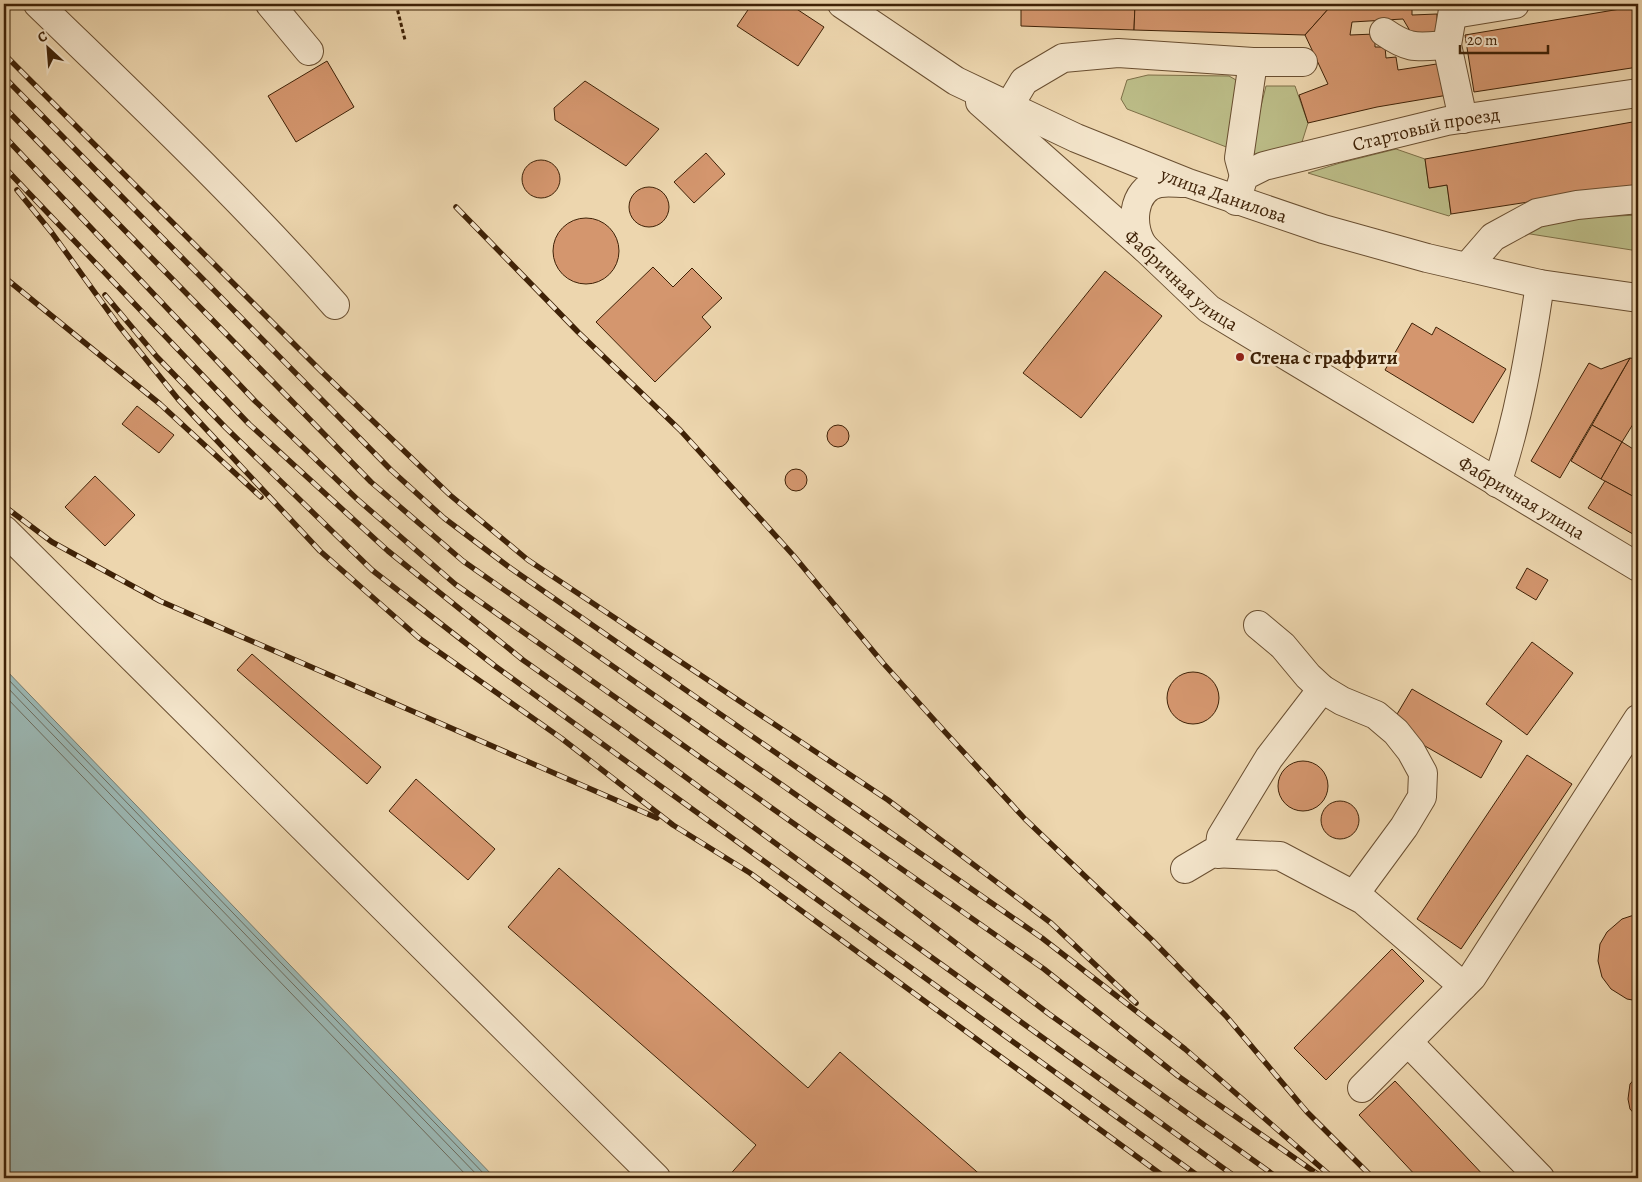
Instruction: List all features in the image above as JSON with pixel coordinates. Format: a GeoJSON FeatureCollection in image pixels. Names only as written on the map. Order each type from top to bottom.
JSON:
{"type":"FeatureCollection","features":[{"type":"Feature","properties":{"kind":"street"},"geometry":{"type":"LineString","coordinates":[[38,4],[191,153],[291,255],[336,305]]}},
{"type":"Feature","properties":{"kind":"street"},"geometry":{"type":"LineString","coordinates":[[270,4],[310,51]]}},
{"type":"Feature","properties":{"kind":"street","name":"улица Данилова"},"geometry":{"type":"LineString","coordinates":[[842,4],[956,81],[1076,138],[1188,184],[1240,188],[1333,232],[1467,267],[1540,284],[1638,298]]}},
{"type":"Feature","properties":{"kind":"street"},"geometry":{"type":"LineString","coordinates":[[1463,119],[1447,45],[1454,9],[1515,4]]}},
{"type":"Feature","properties":{"kind":"street"},"geometry":{"type":"LineString","coordinates":[[1384,32],[1403,45],[1424,47],[1447,45]]}},
{"type":"Feature","properties":{"kind":"street"},"geometry":{"type":"LineString","coordinates":[[1009,106],[1024,81],[1063,58],[1118,53],[1253,62],[1303,62]]}},
{"type":"Feature","properties":{"kind":"street"},"geometry":{"type":"LineString","coordinates":[[1240,188],[1239,158],[1253,62]]}},
{"type":"Feature","properties":{"kind":"street","name":"Фабричная улица"},"geometry":{"type":"LineString","coordinates":[[956,81],[1145,248],[1209,309],[1638,568]]}},
{"type":"Feature","properties":{"kind":"street","name":"Стартовый проезд"},"geometry":{"type":"LineString","coordinates":[[1240,188],[1264,166],[1463,119],[1638,92]]}},
{"type":"Feature","properties":{"kind":"street"},"geometry":{"type":"LineString","coordinates":[[1145,248],[1136,234],[1134,224],[1135,212],[1141,198],[1152,187],[1160,183],[1188,184]]}},
{"type":"Feature","properties":{"kind":"street"},"geometry":{"type":"LineString","coordinates":[[1467,267],[1493,237],[1537,213],[1638,199]]}},
{"type":"Feature","properties":{"kind":"street"},"geometry":{"type":"LineString","coordinates":[[1497,483],[1509,448],[1530,358],[1540,284]]}},
{"type":"Feature","properties":{"kind":"street"},"geometry":{"type":"LineString","coordinates":[[4,530],[656,1178]]}},
{"type":"Feature","properties":{"kind":"street"},"geometry":{"type":"LineString","coordinates":[[1258,625],[1283,646],[1308,676],[1322,689],[1342,701],[1376,714],[1396,732],[1411,751],[1423,773],[1422,797],[1404,827],[1354,895]]}},
{"type":"Feature","properties":{"kind":"street"},"geometry":{"type":"LineString","coordinates":[[1219,854],[1221,837],[1269,758],[1322,689]]}},
{"type":"Feature","properties":{"kind":"street"},"geometry":{"type":"LineString","coordinates":[[1362,1088],[1472,977],[1638,720]]}},
{"type":"Feature","properties":{"kind":"street"},"geometry":{"type":"LineString","coordinates":[[1185,869],[1212,853],[1280,856],[1363,900],[1463,986]]}},
{"type":"Feature","properties":{"kind":"street"},"geometry":{"type":"LineString","coordinates":[[1408,1042],[1540,1178]]}},
{"type":"Feature","properties":{"kind":"path"},"geometry":{"type":"LineString","coordinates":[[396,4],[405,40]]}},
{"type":"Feature","properties":{"kind":"green space"},"geometry":{"type":"Polygon","coordinates":[[[1148,75],[1229,76],[1243,84],[1229,148],[1127,109],[1121,99],[1127,80],[1148,75]]]}},
{"type":"Feature","properties":{"kind":"green space"},"geometry":{"type":"Polygon","coordinates":[[[1266,86],[1295,86],[1308,123],[1302,142],[1267,154],[1249,154],[1266,86]]]}},
{"type":"Feature","properties":{"kind":"green space"},"geometry":{"type":"Polygon","coordinates":[[[1396,149],[1425,159],[1429,188],[1447,185],[1451,214],[1449,216],[1308,173],[1340,163],[1396,149]]]}},
{"type":"Feature","properties":{"kind":"green space"},"geometry":{"type":"Polygon","coordinates":[[[1638,215],[1638,251],[1524,233],[1556,219],[1638,215]]]}},
{"type":"Feature","properties":{"kind":"water"},"geometry":{"type":"Polygon","coordinates":[[[4,668],[495,1178],[4,1178],[4,668]]]}},
{"type":"Feature","properties":{"kind":"building"},"geometry":{"type":"Polygon","coordinates":[[[752,4],[789,4],[824,27],[798,66],[737,26],[752,4]]]}},
{"type":"Feature","properties":{"kind":"building"},"geometry":{"type":"Polygon","coordinates":[[[1021,4],[1135,4],[1134,30],[1021,26],[1021,4]]]}},
{"type":"Feature","properties":{"kind":"building"},"geometry":{"type":"Polygon","coordinates":[[[1135,4],[1263,4],[1330,7],[1305,35],[1134,30],[1135,4]]]}},
{"type":"Feature","properties":{"kind":"building"},"geometry":{"type":"Polygon","coordinates":[[[1263,4],[1330,4],[1330,7],[1263,4]]]}},
{"type":"Feature","properties":{"kind":"building"},"geometry":{"type":"Polygon","coordinates":[[[1339,4],[1412,4],[1412,15],[1437,14],[1437,35],[1413,36],[1403,19],[1352,22],[1350,35],[1375,34],[1375,47],[1385,47],[1386,58],[1396,57],[1398,70],[1443,63],[1448,95],[1377,107],[1308,123],[1299,95],[1328,84],[1305,35],[1330,7],[1339,7],[1339,4]]]}},
{"type":"Feature","properties":{"kind":"building"},"geometry":{"type":"Polygon","coordinates":[[[1638,6],[1638,67],[1474,92],[1465,35],[1638,6]]]}},
{"type":"Feature","properties":{"kind":"building"},"geometry":{"type":"Polygon","coordinates":[[[327,61],[354,107],[296,142],[268,96],[327,61]]]}},
{"type":"Feature","properties":{"kind":"building"},"geometry":{"type":"Polygon","coordinates":[[[585,81],[659,129],[626,166],[555,120],[554,108],[585,81]]]}},
{"type":"Feature","properties":{"kind":"building"},"geometry":{"type":"Polygon","coordinates":[[[1638,121],[1638,185],[1451,214],[1447,185],[1429,188],[1425,159],[1638,121]]]}},
{"type":"Feature","properties":{"kind":"building"},"geometry":{"type":"Polygon","coordinates":[[[706,153],[725,174],[694,203],[674,182],[706,153]]]}},
{"type":"Feature","properties":{"kind":"building"},"geometry":{"type":"Polygon","coordinates":[[[541,160],[554,166],[560,179],[554,192],[541,198],[528,192],[522,179],[528,166],[541,160]]]}},
{"type":"Feature","properties":{"kind":"building"},"geometry":{"type":"Polygon","coordinates":[[[649,187],[660,190],[666,196],[669,207],[666,218],[660,224],[649,227],[638,224],[632,218],[629,207],[632,196],[638,190],[649,187]]]}},
{"type":"Feature","properties":{"kind":"building"},"geometry":{"type":"Polygon","coordinates":[[[586,218],[599,220],[614,233],[617,238],[619,251],[617,264],[604,279],[599,282],[586,284],[573,282],[558,269],[555,264],[553,251],[555,238],[568,223],[573,220],[586,218]]]}},
{"type":"Feature","properties":{"kind":"building"},"geometry":{"type":"Polygon","coordinates":[[[653,267],[673,287],[692,268],[722,298],[702,317],[711,327],[655,382],[596,322],[653,267]]]}},
{"type":"Feature","properties":{"kind":"building"},"geometry":{"type":"Polygon","coordinates":[[[1105,271],[1162,316],[1081,418],[1023,373],[1105,271]]]}},
{"type":"Feature","properties":{"kind":"building"},"geometry":{"type":"Polygon","coordinates":[[[1412,323],[1432,335],[1436,327],[1506,369],[1473,423],[1385,370],[1412,323]]]}},
{"type":"Feature","properties":{"kind":"building"},"geometry":{"type":"Polygon","coordinates":[[[1630,358],[1638,359],[1638,416],[1622,442],[1592,425],[1630,358]]]}},
{"type":"Feature","properties":{"kind":"building"},"geometry":{"type":"Polygon","coordinates":[[[1630,358],[1560,478],[1531,461],[1589,363],[1601,369],[1630,358]]]}},
{"type":"Feature","properties":{"kind":"building"},"geometry":{"type":"Polygon","coordinates":[[[137,406],[174,435],[159,453],[122,424],[137,406]]]}},
{"type":"Feature","properties":{"kind":"building"},"geometry":{"type":"Polygon","coordinates":[[[838,425],[846,428],[849,436],[846,444],[838,447],[830,444],[827,436],[830,428],[838,425]]]}},
{"type":"Feature","properties":{"kind":"building"},"geometry":{"type":"Polygon","coordinates":[[[1592,425],[1622,442],[1601,479],[1571,461],[1592,425]]]}},
{"type":"Feature","properties":{"kind":"building"},"geometry":{"type":"Polygon","coordinates":[[[1622,442],[1638,452],[1638,499],[1601,479],[1622,442]]]}},
{"type":"Feature","properties":{"kind":"building"},"geometry":{"type":"Polygon","coordinates":[[[796,469],[804,472],[807,480],[804,488],[796,491],[788,488],[785,480],[788,472],[796,469]]]}},
{"type":"Feature","properties":{"kind":"building"},"geometry":{"type":"Polygon","coordinates":[[[95,476],[135,515],[105,546],[65,507],[95,476]]]}},
{"type":"Feature","properties":{"kind":"building"},"geometry":{"type":"Polygon","coordinates":[[[1605,481],[1638,499],[1638,537],[1588,508],[1605,481]]]}},
{"type":"Feature","properties":{"kind":"building"},"geometry":{"type":"Polygon","coordinates":[[[1527,568],[1548,580],[1536,600],[1516,588],[1527,568]]]}},
{"type":"Feature","properties":{"kind":"building"},"geometry":{"type":"Polygon","coordinates":[[[1532,642],[1573,673],[1527,735],[1486,704],[1532,642]]]}},
{"type":"Feature","properties":{"kind":"building"},"geometry":{"type":"Polygon","coordinates":[[[252,654],[381,767],[367,784],[237,670],[252,654]]]}},
{"type":"Feature","properties":{"kind":"building"},"geometry":{"type":"Polygon","coordinates":[[[1193,672],[1203,674],[1211,680],[1217,688],[1219,698],[1217,708],[1211,716],[1203,722],[1193,724],[1183,722],[1175,716],[1169,708],[1167,698],[1169,688],[1175,680],[1183,674],[1193,672]]]}},
{"type":"Feature","properties":{"kind":"building"},"geometry":{"type":"Polygon","coordinates":[[[1412,689],[1502,741],[1481,778],[1390,726],[1412,689]]]}},
{"type":"Feature","properties":{"kind":"building"},"geometry":{"type":"Polygon","coordinates":[[[1527,755],[1572,784],[1461,949],[1417,919],[1527,755]]]}},
{"type":"Feature","properties":{"kind":"building"},"geometry":{"type":"Polygon","coordinates":[[[1298,761],[1308,761],[1321,768],[1328,781],[1328,791],[1321,804],[1308,811],[1298,811],[1289,807],[1282,800],[1278,791],[1278,781],[1282,772],[1289,765],[1298,761]]]}},
{"type":"Feature","properties":{"kind":"building"},"geometry":{"type":"Polygon","coordinates":[[[416,779],[495,849],[468,880],[389,811],[416,779]]]}},
{"type":"Feature","properties":{"kind":"building"},"geometry":{"type":"Polygon","coordinates":[[[1340,801],[1353,807],[1359,820],[1353,833],[1340,839],[1327,833],[1321,820],[1327,807],[1340,801]]]}},
{"type":"Feature","properties":{"kind":"building"},"geometry":{"type":"Polygon","coordinates":[[[559,868],[808,1088],[840,1052],[984,1178],[727,1178],[756,1145],[508,927],[559,868]]]}},
{"type":"Feature","properties":{"kind":"building"},"geometry":{"type":"Polygon","coordinates":[[[1638,914],[1638,1001],[1627,999],[1611,989],[1602,977],[1598,961],[1600,944],[1607,932],[1622,919],[1638,914]]]}},
{"type":"Feature","properties":{"kind":"building"},"geometry":{"type":"Polygon","coordinates":[[[1392,949],[1424,981],[1326,1080],[1294,1048],[1392,949]]]}},
{"type":"Feature","properties":{"kind":"building"},"geometry":{"type":"Polygon","coordinates":[[[1638,1075],[1638,1118],[1630,1109],[1628,1099],[1630,1084],[1638,1075]]]}},
{"type":"Feature","properties":{"kind":"building"},"geometry":{"type":"Polygon","coordinates":[[[1395,1081],[1486,1178],[1418,1178],[1359,1115],[1395,1081]]]}},
{"type":"Feature","properties":{"kind":"railway"},"geometry":{"type":"LineString","coordinates":[[4,54],[321,371],[450,495],[528,560],[888,800],[1051,923],[1136,1003]]}},
{"type":"Feature","properties":{"kind":"railway"},"geometry":{"type":"LineString","coordinates":[[4,77],[391,470],[444,518],[509,567],[1042,938],[1185,1049],[1333,1178]]}},
{"type":"Feature","properties":{"kind":"railway"},"geometry":{"type":"LineString","coordinates":[[4,107],[371,482],[463,561],[1044,969],[1178,1076],[1323,1178]]}},
{"type":"Feature","properties":{"kind":"railway"},"geometry":{"type":"LineString","coordinates":[[4,136],[255,401],[357,499],[455,584],[868,876],[1049,1014],[1278,1178]]}},
{"type":"Feature","properties":{"kind":"railway"},"geometry":{"type":"LineString","coordinates":[[4,167],[249,424],[388,551],[523,660],[1237,1178]]}},
{"type":"Feature","properties":{"kind":"railway"},"geometry":{"type":"LineString","coordinates":[[17,190],[52,233],[119,326],[178,399],[320,551],[419,638],[561,738],[673,825],[750,873],[1166,1178]]}},
{"type":"Feature","properties":{"kind":"railway"},"geometry":{"type":"LineString","coordinates":[[456,207],[578,332],[680,430],[793,555],[883,663],[1025,819],[1152,940],[1226,1016],[1307,1112],[1373,1178]]}},
{"type":"Feature","properties":{"kind":"railway"},"geometry":{"type":"LineString","coordinates":[[4,277],[160,404],[261,497]]}},
{"type":"Feature","properties":{"kind":"railway"},"geometry":{"type":"LineString","coordinates":[[105,295],[157,357],[226,428],[372,570],[495,666],[1201,1178]]}},
{"type":"Feature","properties":{"kind":"railway"},"geometry":{"type":"LineString","coordinates":[[4,506],[52,542],[160,601],[657,818]]}},
{"type":"Feature","properties":{"kind":"place","name":"Стена с граффити"},"geometry":{"type":"Point","coordinates":[1240,357]}}]}
